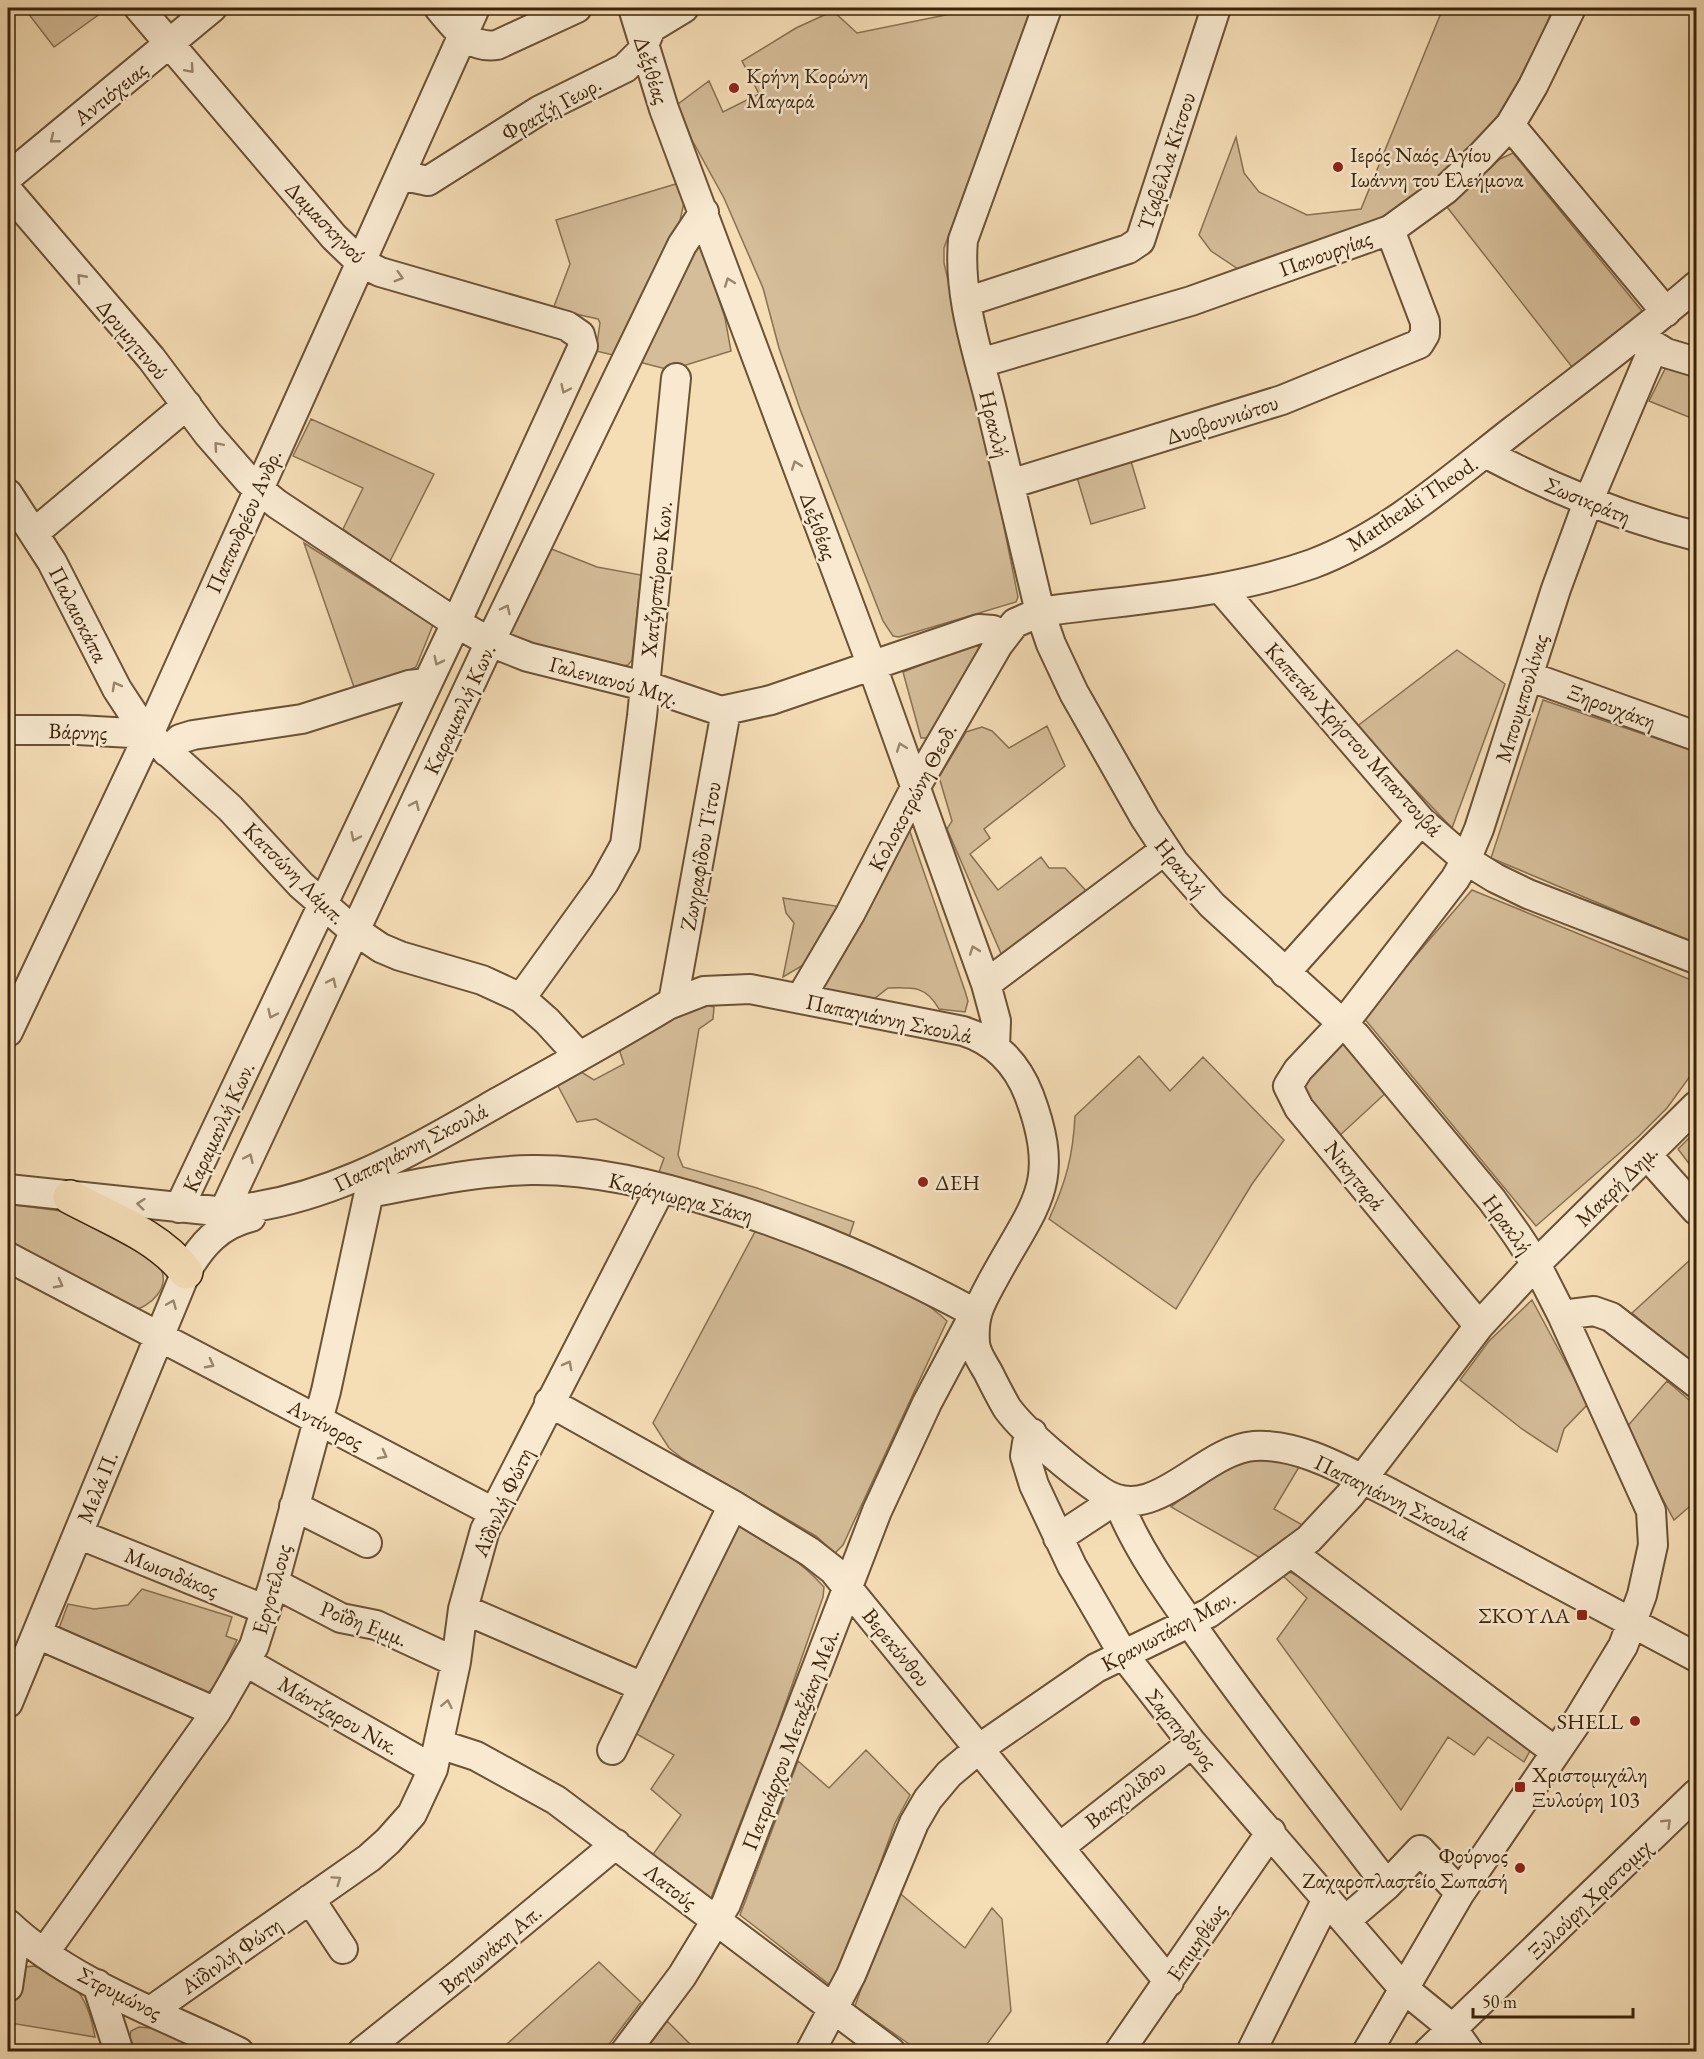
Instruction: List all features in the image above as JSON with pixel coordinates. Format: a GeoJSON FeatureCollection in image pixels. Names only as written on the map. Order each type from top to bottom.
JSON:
{"type":"FeatureCollection","features":[{"type":"Feature","properties":{"kind":"main road"},"geometry":{"type":"LineString","coordinates":[[70,1197],[156,1244],[177,1260],[186,1272]]}},
{"type":"Feature","properties":{"kind":"street","name":"Δαμασκηνού"},"geometry":{"type":"LineString","coordinates":[[140,8],[334,237],[360,262],[380,272],[567,326],[580,335]]}},
{"type":"Feature","properties":{"kind":"street","name":"Αντιόχειας"},"geometry":{"type":"LineString","coordinates":[[8,177],[212,8]]}},
{"type":"Feature","properties":{"kind":"street"},"geometry":{"type":"LineString","coordinates":[[439,8],[462,36],[482,46],[497,45],[577,8]]}},
{"type":"Feature","properties":{"kind":"street","name":"Παπανδρέου Ανδρ."},"geometry":{"type":"LineString","coordinates":[[8,1032],[158,743],[257,489],[475,8]]}},
{"type":"Feature","properties":{"kind":"street","name":"Δεξιθέας"},"geometry":{"type":"LineString","coordinates":[[633,8],[664,109],[872,666],[986,984],[996,1021],[995,1047]]}},
{"type":"Feature","properties":{"kind":"street","name":"Φρατζή Γεωρ."},"geometry":{"type":"LineString","coordinates":[[400,175],[428,181],[540,110],[621,70],[636,58],[651,28],[684,8]]}},
{"type":"Feature","properties":{"kind":"street","name":"Ηρακλή"},"geometry":{"type":"LineString","coordinates":[[1047,8],[963,240],[961,264],[966,302],[980,363],[1040,612],[1051,644],[1074,693],[1165,850],[1196,889],[1343,1024],[1390,1076],[1482,1188],[1536,1264],[1562,1315],[1651,1511],[1653,1545],[1634,1622],[1612,1667],[1460,1893],[1367,2052]]}},
{"type":"Feature","properties":{"kind":"street","name":"Τζαβέλλα Κίτσου"},"geometry":{"type":"LineString","coordinates":[[966,302],[1128,249],[1140,241],[1216,8]]}},
{"type":"Feature","properties":{"kind":"street","name":"Πανουργίας"},"geometry":{"type":"LineString","coordinates":[[980,363],[1191,301],[1390,230],[1445,190],[1510,124],[1533,86],[1570,8]]}},
{"type":"Feature","properties":{"kind":"street"},"geometry":{"type":"LineString","coordinates":[[1510,124],[1666,312]]}},
{"type":"Feature","properties":{"kind":"street","name":"Δρυμητινού"},"geometry":{"type":"LineString","coordinates":[[8,191],[151,358],[208,434],[257,489]]}},
{"type":"Feature","properties":{"kind":"street","name":"Καραμανλή Κων."},"geometry":{"type":"LineString","coordinates":[[224,1211],[490,642],[682,245],[704,212]]}},
{"type":"Feature","properties":{"kind":"street","name":"Δυοβουνιώτου"},"geometry":{"type":"LineString","coordinates":[[1010,484],[1282,400],[1419,344],[1425,334],[1425,322],[1390,230]]}},
{"type":"Feature","properties":{"kind":"street","name":"Mattheaki Theod."},"geometry":{"type":"LineString","coordinates":[[1040,612],[1221,589],[1295,569],[1352,546],[1386,525],[1645,341],[1666,312],[1696,286]]}},
{"type":"Feature","properties":{"kind":"street","name":"Καραμανλή Κων."},"geometry":{"type":"LineString","coordinates":[[180,1208],[577,364],[583,346],[580,335]]}},
{"type":"Feature","properties":{"kind":"street"},"geometry":{"type":"LineString","coordinates":[[1645,341],[1696,362]]}},
{"type":"Feature","properties":{"kind":"street","name":"Μπουμπουλίνας"},"geometry":{"type":"LineString","coordinates":[[1343,1024],[1455,879],[1466,860],[1479,829],[1556,589],[1645,341]]}},
{"type":"Feature","properties":{"kind":"street","name":"Χατζησπύρου Κων."},"geometry":{"type":"LineString","coordinates":[[521,999],[604,883],[623,852],[636,770],[676,378]]}},
{"type":"Feature","properties":{"kind":"street"},"geometry":{"type":"LineString","coordinates":[[34,533],[187,405]]}},
{"type":"Feature","properties":{"kind":"street","name":"Σωσικράτη"},"geometry":{"type":"LineString","coordinates":[[1485,453],[1588,502],[1640,521],[1696,536]]}},
{"type":"Feature","properties":{"kind":"street","name":"Γαλενιανού Μιχ."},"geometry":{"type":"LineString","coordinates":[[257,489],[456,624],[490,642],[552,664],[645,685],[707,708],[726,711],[771,700],[979,629],[993,630],[1004,635]]}},
{"type":"Feature","properties":{"kind":"street","name":"Παλαιοκάπα"},"geometry":{"type":"LineString","coordinates":[[8,494],[34,533],[117,689],[158,743]]}},
{"type":"Feature","properties":{"kind":"street","name":"Καπετάν Χρήστου Μπαντουβά"},"geometry":{"type":"LineString","coordinates":[[1221,589],[1421,821],[1466,860],[1495,878],[1528,894],[1696,959]]}},
{"type":"Feature","properties":{"kind":"street","name":"Κολοκοτρώνη Θεοδ."},"geometry":{"type":"LineString","coordinates":[[800,999],[850,914],[915,788],[1004,635],[1020,619],[1040,612]]}},
{"type":"Feature","properties":{"kind":"street","name":"Ξηρουχάκη"},"geometry":{"type":"LineString","coordinates":[[1528,676],[1696,736]]}},
{"type":"Feature","properties":{"kind":"street","name":"Καραμανλή Κων."},"geometry":{"type":"LineString","coordinates":[[158,743],[302,718],[409,685],[418,684],[425,688]]}},
{"type":"Feature","properties":{"kind":"street","name":"Ζωγραφίδου Τίτου"},"geometry":{"type":"LineString","coordinates":[[673,1002],[726,711]]}},
{"type":"Feature","properties":{"kind":"street","name":"Βάρνης"},"geometry":{"type":"LineString","coordinates":[[8,730],[78,730],[158,743]]}},
{"type":"Feature","properties":{"kind":"street","name":"Κατσώνη Λάμπ."},"geometry":{"type":"LineString","coordinates":[[158,743],[230,808],[323,906],[356,932],[400,956],[482,980],[521,999],[546,1021],[579,1056]]}},
{"type":"Feature","properties":{"kind":"street"},"geometry":{"type":"LineString","coordinates":[[1285,973],[1421,821]]}},
{"type":"Feature","properties":{"kind":"street"},"geometry":{"type":"LineString","coordinates":[[986,984],[1165,850]]}},
{"type":"Feature","properties":{"kind":"street","name":"Παπαγιάννη Σκουλά"},"geometry":{"type":"LineString","coordinates":[[8,1189],[224,1211],[371,1182],[673,1002],[704,990],[750,989],[963,1031],[995,1047],[1013,1066],[1027,1090],[1044,1149],[1045,1176],[1031,1213],[975,1313]]}},
{"type":"Feature","properties":{"kind":"street","name":"Νικηταρά"},"geometry":{"type":"LineString","coordinates":[[1343,1024],[1291,1079],[1288,1086],[1290,1093],[1299,1108],[1479,1326]]}},
{"type":"Feature","properties":{"kind":"street","name":"Μακρή Δημ."},"geometry":{"type":"LineString","coordinates":[[1536,1264],[1696,1106]]}},
{"type":"Feature","properties":{"kind":"street"},"geometry":{"type":"LineString","coordinates":[[1647,1155],[1696,1210]]}},
{"type":"Feature","properties":{"kind":"street","name":"Καράγιωργα Σάκη"},"geometry":{"type":"LineString","coordinates":[[371,1182],[429,1182],[535,1170],[617,1179],[662,1188],[756,1215],[837,1244],[975,1313]]}},
{"type":"Feature","properties":{"kind":"street","name":"Εργοτέλους"},"geometry":{"type":"LineString","coordinates":[[44,1953],[216,1712],[246,1662],[266,1610],[319,1421],[371,1182]]}},
{"type":"Feature","properties":{"kind":"street","name":"Αϊδινλή Φώτη"},"geometry":{"type":"LineString","coordinates":[[152,2010],[388,1841],[412,1814],[436,1756],[456,1662],[463,1609],[479,1548],[493,1512],[662,1188]]}},
{"type":"Feature","properties":{"kind":"street","name":"Μελά Π."},"geometry":{"type":"LineString","coordinates":[[8,1703],[186,1272],[203,1246],[223,1227],[278,1210],[303,1197]]}},
{"type":"Feature","properties":{"kind":"street","name":"Αντίνορος"},"geometry":{"type":"LineString","coordinates":[[11,1264],[159,1336],[493,1512]]}},
{"type":"Feature","properties":{"kind":"street","name":"Κρανιωτάκη Μαν."},"geometry":{"type":"LineString","coordinates":[[810,2052],[860,1954],[895,1866],[921,1810],[949,1774],[980,1748],[1096,1668],[1190,1623],[1229,1600],[1292,1553],[1323,1526],[1363,1479],[1479,1326],[1536,1264]]}},
{"type":"Feature","properties":{"kind":"street"},"geometry":{"type":"LineString","coordinates":[[1562,1315],[1594,1311],[1611,1317],[1696,1383]]}},
{"type":"Feature","properties":{"kind":"street"},"geometry":{"type":"LineString","coordinates":[[975,1313],[976,1352],[1007,1407],[1032,1433],[1086,1480],[1117,1499],[1135,1536],[1190,1623],[1387,1885]]}},
{"type":"Feature","properties":{"kind":"street","name":"Πατριάρχου Μεταξάκη Μελ."},"geometry":{"type":"LineString","coordinates":[[625,2052],[682,1976],[717,1922],[748,1849],[848,1586],[902,1455],[975,1313]]}},
{"type":"Feature","properties":{"kind":"street","name":"Βερεκύνθου"},"geometry":{"type":"LineString","coordinates":[[549,1402],[733,1505],[816,1556],[848,1586],[1169,1982]]}},
{"type":"Feature","properties":{"kind":"street","name":"Σαρπηδόνος"},"geometry":{"type":"LineString","coordinates":[[1032,1433],[1025,1450],[1026,1462],[1058,1538],[1123,1654],[1192,1743],[1403,1988],[1452,2028],[1469,2052]]}},
{"type":"Feature","properties":{"kind":"street","name":"Παπαγιάννη Σκουλά"},"geometry":{"type":"LineString","coordinates":[[1117,1499],[1132,1502],[1146,1500],[1226,1454],[1252,1446],[1269,1446],[1301,1454],[1363,1479],[1696,1657]]}},
{"type":"Feature","properties":{"kind":"street"},"geometry":{"type":"LineString","coordinates":[[1058,1538],[1117,1499]]}},
{"type":"Feature","properties":{"kind":"street"},"geometry":{"type":"LineString","coordinates":[[612,1750],[733,1505]]}},
{"type":"Feature","properties":{"kind":"street"},"geometry":{"type":"LineString","coordinates":[[294,1506],[367,1543]]}},
{"type":"Feature","properties":{"kind":"street","name":"Μωισιδάκος"},"geometry":{"type":"LineString","coordinates":[[78,1534],[266,1610]]}},
{"type":"Feature","properties":{"kind":"street"},"geometry":{"type":"LineString","coordinates":[[1292,1553],[1556,1752]]}},
{"type":"Feature","properties":{"kind":"street","name":"Ροΐδη Εμμ."},"geometry":{"type":"LineString","coordinates":[[274,1583],[341,1618],[376,1625],[456,1662]]}},
{"type":"Feature","properties":{"kind":"street"},"geometry":{"type":"LineString","coordinates":[[463,1609],[642,1688]]}},
{"type":"Feature","properties":{"kind":"street"},"geometry":{"type":"LineString","coordinates":[[37,1634],[216,1712]]}},
{"type":"Feature","properties":{"kind":"street","name":"Μάντζαρου Νικ."},"geometry":{"type":"LineString","coordinates":[[246,1662],[436,1756]]}},
{"type":"Feature","properties":{"kind":"street","name":"Βακχυλίδου"},"geometry":{"type":"LineString","coordinates":[[1060,1847],[1192,1743]]}},
{"type":"Feature","properties":{"kind":"street","name":"Λατούς"},"geometry":{"type":"LineString","coordinates":[[436,1756],[476,1756],[531,1785],[616,1844],[891,2052]]}},
{"type":"Feature","properties":{"kind":"street","name":"Ξυλούρη Χριστομιχ"},"geometry":{"type":"LineString","coordinates":[[1428,2052],[1696,1794]]}},
{"type":"Feature","properties":{"kind":"street","name":"Επιμηθέως"},"geometry":{"type":"LineString","coordinates":[[1119,2052],[1271,1832]]}},
{"type":"Feature","properties":{"kind":"street","name":"Βαγιωνάκη Απ."},"geometry":{"type":"LineString","coordinates":[[362,2052],[616,1844]]}},
{"type":"Feature","properties":{"kind":"street"},"geometry":{"type":"LineString","coordinates":[[1251,2052],[1337,1909],[1387,1885],[1420,1850],[1460,1893]]}},
{"type":"Feature","properties":{"kind":"street"},"geometry":{"type":"LineString","coordinates":[[310,1899],[344,1949]]}},
{"type":"Feature","properties":{"kind":"street"},"geometry":{"type":"LineString","coordinates":[[8,1987],[12,1928]]}},
{"type":"Feature","properties":{"kind":"street","name":"Στρυμώνος"},"geometry":{"type":"LineString","coordinates":[[12,1928],[44,1953],[97,1984],[239,2052]]}},
{"type":"Feature","properties":{"kind":"street"},"geometry":{"type":"LineString","coordinates":[[97,1984],[119,2052]]}},
{"type":"Feature","properties":{"kind":"shaded area"},"geometry":{"type":"Polygon","coordinates":[[[24,8],[108,8],[54,47],[24,8]]]}},
{"type":"Feature","properties":{"kind":"shaded area"},"geometry":{"type":"Polygon","coordinates":[[[980,8],[1033,8],[944,248],[944,263],[998,497],[1018,597],[1016,602],[899,637],[893,636],[883,621],[800,409],[779,348],[763,288],[724,198],[692,140],[678,104],[709,81],[723,112],[759,94],[742,61],[796,28],[833,11],[857,33],[980,8]]]}},
{"type":"Feature","properties":{"kind":"shaded area"},"geometry":{"type":"Polygon","coordinates":[[[1443,8],[1553,8],[1540,40],[1509,99],[1469,152],[1418,196],[1388,214],[1352,230],[1238,269],[1211,251],[1199,235],[1236,137],[1244,173],[1259,192],[1307,215],[1361,209],[1443,8]]]}},
{"type":"Feature","properties":{"kind":"shaded area"},"geometry":{"type":"Polygon","coordinates":[[[1513,153],[1642,311],[1572,367],[1447,207],[1500,159],[1513,153]]]}},
{"type":"Feature","properties":{"kind":"shaded area"},"geometry":{"type":"Polygon","coordinates":[[[679,183],[684,203],[678,229],[617,356],[596,351],[600,323],[598,319],[553,309],[570,264],[556,220],[679,183]]]}},
{"type":"Feature","properties":{"kind":"shaded area"},"geometry":{"type":"Polygon","coordinates":[[[700,243],[725,318],[731,351],[670,370],[635,361],[692,246],[700,243]]]}},
{"type":"Feature","properties":{"kind":"shaded area"},"geometry":{"type":"Polygon","coordinates":[[[1668,363],[1696,371],[1696,420],[1649,401],[1668,363]]]}},
{"type":"Feature","properties":{"kind":"shaded area"},"geometry":{"type":"Polygon","coordinates":[[[311,419],[434,474],[389,563],[343,529],[363,488],[293,456],[311,419]]]}},
{"type":"Feature","properties":{"kind":"shaded area"},"geometry":{"type":"Polygon","coordinates":[[[1130,458],[1145,508],[1091,524],[1076,474],[1130,458]]]}},
{"type":"Feature","properties":{"kind":"shaded area"},"geometry":{"type":"Polygon","coordinates":[[[304,543],[433,625],[416,667],[356,693],[304,543]]]}},
{"type":"Feature","properties":{"kind":"shaded area"},"geometry":{"type":"Polygon","coordinates":[[[549,548],[597,567],[641,575],[632,660],[628,665],[618,667],[533,645],[506,632],[549,548]]]}},
{"type":"Feature","properties":{"kind":"shaded area"},"geometry":{"type":"Polygon","coordinates":[[[977,643],[986,643],[928,738],[921,738],[903,672],[977,643]]]}},
{"type":"Feature","properties":{"kind":"shaded area"},"geometry":{"type":"Polygon","coordinates":[[[1457,650],[1505,684],[1452,828],[1356,727],[1457,650]]]}},
{"type":"Feature","properties":{"kind":"shaded area"},"geometry":{"type":"Polygon","coordinates":[[[1543,700],[1696,752],[1696,944],[1491,858],[1543,700]]]}},
{"type":"Feature","properties":{"kind":"shaded area"},"geometry":{"type":"Polygon","coordinates":[[[1047,726],[1065,766],[984,829],[990,838],[970,854],[998,890],[1041,857],[1049,868],[1065,868],[1089,894],[1003,958],[947,829],[952,821],[939,777],[966,732],[982,727],[992,731],[1009,748],[1047,726]]]}},
{"type":"Feature","properties":{"kind":"shaded area"},"geometry":{"type":"Polygon","coordinates":[[[909,829],[965,991],[968,1001],[965,1012],[939,1009],[924,992],[912,988],[888,988],[874,999],[818,990],[909,829]]]}},
{"type":"Feature","properties":{"kind":"shaded area"},"geometry":{"type":"Polygon","coordinates":[[[1472,890],[1696,982],[1696,1068],[1667,1108],[1639,1136],[1536,1226],[1363,1017],[1472,890]]]}},
{"type":"Feature","properties":{"kind":"shaded area"},"geometry":{"type":"Polygon","coordinates":[[[783,898],[842,907],[805,964],[783,977],[794,923],[786,913],[783,898]]]}},
{"type":"Feature","properties":{"kind":"shaded area"},"geometry":{"type":"Polygon","coordinates":[[[706,1005],[714,1007],[713,1019],[699,1029],[678,1155],[683,1167],[757,1188],[854,1222],[849,1237],[737,1196],[658,1175],[664,1158],[596,1119],[577,1122],[558,1086],[578,1070],[594,1080],[624,1064],[619,1049],[674,1014],[706,1005]]]}},
{"type":"Feature","properties":{"kind":"shaded area"},"geometry":{"type":"Polygon","coordinates":[[[1340,1038],[1389,1090],[1337,1138],[1297,1083],[1340,1038]]]}},
{"type":"Feature","properties":{"kind":"shaded area"},"geometry":{"type":"Polygon","coordinates":[[[1139,1056],[1170,1091],[1203,1057],[1284,1140],[1252,1184],[1176,1309],[1049,1219],[1068,1169],[1075,1116],[1139,1056]]]}},
{"type":"Feature","properties":{"kind":"shaded area"},"geometry":{"type":"Polygon","coordinates":[[[1696,1131],[1696,1173],[1678,1149],[1696,1131]]]}},
{"type":"Feature","properties":{"kind":"shaded area"},"geometry":{"type":"Polygon","coordinates":[[[8,1204],[61,1211],[148,1257],[158,1265],[163,1273],[163,1281],[157,1295],[152,1301],[138,1309],[131,1310],[8,1247],[8,1204]]]}},
{"type":"Feature","properties":{"kind":"shaded area"},"geometry":{"type":"Polygon","coordinates":[[[756,1230],[883,1280],[929,1306],[947,1321],[843,1545],[835,1553],[816,1536],[683,1459],[669,1448],[653,1423],[756,1230]]]}},
{"type":"Feature","properties":{"kind":"shaded area"},"geometry":{"type":"Polygon","coordinates":[[[1691,1259],[1696,1265],[1696,1368],[1632,1313],[1691,1259]]]}},
{"type":"Feature","properties":{"kind":"shaded area"},"geometry":{"type":"Polygon","coordinates":[[[1532,1300],[1588,1404],[1564,1429],[1557,1452],[1522,1429],[1460,1380],[1489,1341],[1532,1300]]]}},
{"type":"Feature","properties":{"kind":"shaded area"},"geometry":{"type":"Polygon","coordinates":[[[1667,1381],[1696,1406],[1696,1501],[1674,1520],[1625,1429],[1667,1381]]]}},
{"type":"Feature","properties":{"kind":"shaded area"},"geometry":{"type":"Polygon","coordinates":[[[1247,1458],[1281,1459],[1299,1467],[1274,1509],[1304,1526],[1266,1561],[1171,1507],[1195,1488],[1247,1458]]]}},
{"type":"Feature","properties":{"kind":"shaded area"},"geometry":{"type":"Polygon","coordinates":[[[738,1526],[784,1552],[824,1587],[823,1597],[777,1728],[709,1903],[649,1860],[681,1815],[651,1789],[674,1755],[633,1732],[738,1526]]]}},
{"type":"Feature","properties":{"kind":"shaded area"},"geometry":{"type":"Polygon","coordinates":[[[1290,1572],[1307,1581],[1531,1749],[1524,1762],[1488,1737],[1474,1755],[1448,1737],[1401,1810],[1277,1639],[1307,1598],[1283,1576],[1290,1572]]]}},
{"type":"Feature","properties":{"kind":"shaded area"},"geometry":{"type":"Polygon","coordinates":[[[142,1589],[232,1617],[226,1636],[237,1640],[216,1684],[208,1693],[59,1628],[68,1604],[94,1609],[128,1605],[142,1589]]]}},
{"type":"Feature","properties":{"kind":"shaded area"},"geometry":{"type":"Polygon","coordinates":[[[866,1750],[910,1795],[895,1823],[858,1925],[830,1985],[740,1915],[798,1761],[829,1788],[866,1750]]]}},
{"type":"Feature","properties":{"kind":"shaded area"},"geometry":{"type":"Polygon","coordinates":[[[896,1890],[965,1948],[992,1908],[1002,1919],[1011,2011],[982,2051],[919,2051],[855,2006],[896,1890]]]}},
{"type":"Feature","properties":{"kind":"shaded area"},"geometry":{"type":"Polygon","coordinates":[[[599,1962],[641,2002],[604,2051],[499,2051],[599,1962]]]}},
{"type":"Feature","properties":{"kind":"shaded area"},"geometry":{"type":"Polygon","coordinates":[[[34,1966],[60,1977],[77,1991],[88,2009],[95,2037],[10,2023],[18,1980],[25,1967],[34,1966]]]}},
{"type":"Feature","properties":{"kind":"shaded area"},"geometry":{"type":"Polygon","coordinates":[[[667,2021],[697,2051],[645,2051],[667,2021]]]}},
{"type":"Feature","properties":{"kind":"shaded area"},"geometry":{"type":"Polygon","coordinates":[[[139,2027],[162,2029],[208,2051],[130,2051],[128,2044],[131,2031],[139,2027]]]}},
{"type":"Feature","properties":{"kind":"place","name":"Κρήνη Κορώνη Μαγαρά"},"geometry":{"type":"Point","coordinates":[734,88]}},
{"type":"Feature","properties":{"kind":"place","name":"Ιερός Ναός Αγίου Ιωάννη του Ελεήμονα"},"geometry":{"type":"Point","coordinates":[1338,167]}},
{"type":"Feature","properties":{"kind":"place","name":"ΔΕΗ"},"geometry":{"type":"Point","coordinates":[923,1182]}},
{"type":"Feature","properties":{"kind":"place","name":"ΣΚΟΥΛΑ"},"geometry":{"type":"Point","coordinates":[1582,1615]}},
{"type":"Feature","properties":{"kind":"place","name":"SHELL"},"geometry":{"type":"Point","coordinates":[1635,1721]}},
{"type":"Feature","properties":{"kind":"place","name":"Χριστομιχάλη Ξυλούρη 103"},"geometry":{"type":"Point","coordinates":[1520,1787]}},
{"type":"Feature","properties":{"kind":"place","name":"Φούρνος Ζαχαροπλαστείο Σωπασή"},"geometry":{"type":"Point","coordinates":[1520,1868]}}]}
